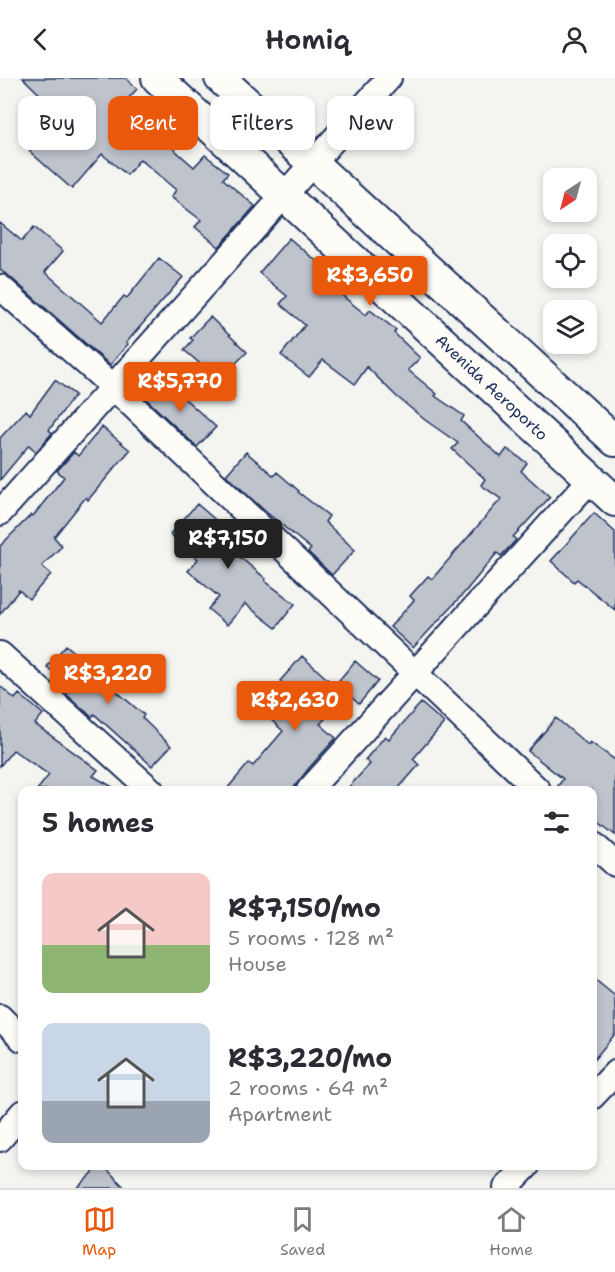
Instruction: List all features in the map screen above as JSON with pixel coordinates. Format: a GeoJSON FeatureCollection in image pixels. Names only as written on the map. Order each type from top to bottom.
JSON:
{"type":"FeatureCollection","features":[{"type":"Feature","properties":{"kind":"street","name":"Avenida Aeroporto"},"geometry":{"type":"LineString","coordinates":[[157,78],[615,501]]}},
{"type":"Feature","properties":{"kind":"street"},"geometry":{"type":"LineString","coordinates":[[220,78],[615,441]]}},
{"type":"Feature","properties":{"kind":"street"},"geometry":{"type":"LineString","coordinates":[[0,513],[389,78]]}},
{"type":"Feature","properties":{"kind":"street"},"geometry":{"type":"LineString","coordinates":[[0,287],[113,387],[534,786]]}},
{"type":"Feature","properties":{"kind":"street"},"geometry":{"type":"LineString","coordinates":[[313,786],[591,478]]}},
{"type":"Feature","properties":{"kind":"street"},"geometry":{"type":"LineString","coordinates":[[0,654],[147,786]]}},
{"type":"Feature","properties":{"kind":"street"},"geometry":{"type":"LineString","coordinates":[[597,848],[615,864]]}},
{"type":"Feature","properties":{"kind":"street"},"geometry":{"type":"LineString","coordinates":[[0,1017],[18,1035]]}},
{"type":"Feature","properties":{"kind":"street"},"geometry":{"type":"LineString","coordinates":[[597,1092],[615,1073]]}},
{"type":"Feature","properties":{"kind":"street"},"geometry":{"type":"LineString","coordinates":[[0,1139],[18,1118]]}},
{"type":"Feature","properties":{"kind":"street"},"geometry":{"type":"LineString","coordinates":[[506,1188],[523,1170]]}},
{"type":"Feature","properties":{"kind":"building"},"geometry":{"type":"Polygon","coordinates":[[[23,78],[126,78],[137,89],[130,96],[108,96],[108,150],[175,150],[194,167],[205,155],[228,173],[223,179],[255,206],[219,247],[195,227],[201,220],[171,197],[176,190],[140,159],[127,175],[102,154],[72,189],[29,151],[96,150],[96,96],[41,96],[23,78]]]}},
{"type":"Feature","properties":{"kind":"building"},"geometry":{"type":"Polygon","coordinates":[[[0,223],[22,241],[34,227],[63,251],[45,272],[102,322],[124,296],[127,298],[159,258],[183,277],[110,365],[0,270],[0,223]]]}},
{"type":"Feature","properties":{"kind":"building"},"geometry":{"type":"Polygon","coordinates":[[[289,238],[328,271],[322,279],[366,315],[370,310],[396,330],[394,333],[420,358],[408,370],[437,394],[435,396],[464,416],[461,421],[501,457],[507,449],[527,463],[521,471],[550,497],[513,537],[516,540],[501,556],[497,553],[413,648],[390,627],[414,600],[410,596],[428,576],[432,579],[501,499],[481,485],[485,479],[452,449],[458,443],[396,396],[367,367],[355,384],[323,360],[309,377],[281,355],[305,325],[280,304],[287,296],[259,273],[289,238]]]}},
{"type":"Feature","properties":{"kind":"building"},"geometry":{"type":"Polygon","coordinates":[[[210,317],[247,352],[219,380],[184,350],[193,340],[190,338],[210,317]]]}},
{"type":"Feature","properties":{"kind":"building"},"geometry":{"type":"Polygon","coordinates":[[[162,378],[216,427],[197,447],[145,398],[162,378]]]}},
{"type":"Feature","properties":{"kind":"building"},"geometry":{"type":"Polygon","coordinates":[[[55,380],[75,395],[49,430],[52,433],[36,452],[29,445],[0,480],[0,438],[26,410],[30,414],[55,380]]]}},
{"type":"Feature","properties":{"kind":"building"},"geometry":{"type":"Polygon","coordinates":[[[102,427],[130,450],[88,500],[86,497],[54,537],[62,546],[42,566],[51,574],[29,599],[19,590],[0,614],[0,546],[31,515],[33,516],[64,477],[57,471],[74,452],[78,456],[102,427]]]}},
{"type":"Feature","properties":{"kind":"building"},"geometry":{"type":"Polygon","coordinates":[[[246,452],[274,476],[277,472],[329,516],[325,522],[355,550],[332,575],[308,552],[311,549],[226,475],[246,452]]]}},
{"type":"Feature","properties":{"kind":"building"},"geometry":{"type":"Polygon","coordinates":[[[197,504],[249,549],[241,558],[266,579],[265,581],[295,604],[276,628],[245,604],[227,625],[208,609],[219,597],[188,571],[198,559],[170,534],[197,504]]]}},
{"type":"Feature","properties":{"kind":"building"},"geometry":{"type":"Polygon","coordinates":[[[594,513],[615,532],[615,610],[577,579],[574,582],[551,561],[594,513]]]}},
{"type":"Feature","properties":{"kind":"building"},"geometry":{"type":"Polygon","coordinates":[[[66,645],[117,688],[115,690],[144,715],[142,718],[171,746],[152,766],[94,714],[92,717],[66,694],[72,688],[47,667],[66,645]]]}},
{"type":"Feature","properties":{"kind":"building"},"geometry":{"type":"Polygon","coordinates":[[[302,656],[346,696],[320,724],[336,738],[295,786],[229,786],[249,763],[253,766],[283,731],[268,717],[293,692],[280,681],[302,656]]]}},
{"type":"Feature","properties":{"kind":"building"},"geometry":{"type":"Polygon","coordinates":[[[355,661],[378,681],[359,704],[336,684],[355,661]]]}},
{"type":"Feature","properties":{"kind":"building"},"geometry":{"type":"Polygon","coordinates":[[[0,686],[15,699],[19,694],[43,714],[35,724],[98,770],[93,776],[111,786],[40,786],[49,775],[13,750],[0,766],[0,686]]]}},
{"type":"Feature","properties":{"kind":"building"},"geometry":{"type":"Polygon","coordinates":[[[421,703],[444,723],[413,759],[419,765],[401,786],[350,786],[370,764],[365,760],[385,736],[389,739],[421,703]]]}},
{"type":"Feature","properties":{"kind":"building"},"geometry":{"type":"Polygon","coordinates":[[[556,718],[588,745],[590,742],[615,760],[615,835],[597,821],[597,786],[558,786],[563,779],[528,751],[556,718]]]}},
{"type":"Feature","properties":{"kind":"building"},"geometry":{"type":"Polygon","coordinates":[[[597,981],[615,996],[615,1034],[597,1056],[597,981]]]}},
{"type":"Feature","properties":{"kind":"building"},"geometry":{"type":"Polygon","coordinates":[[[96,1170],[108,1170],[125,1188],[77,1188],[96,1170]]]}}]}
